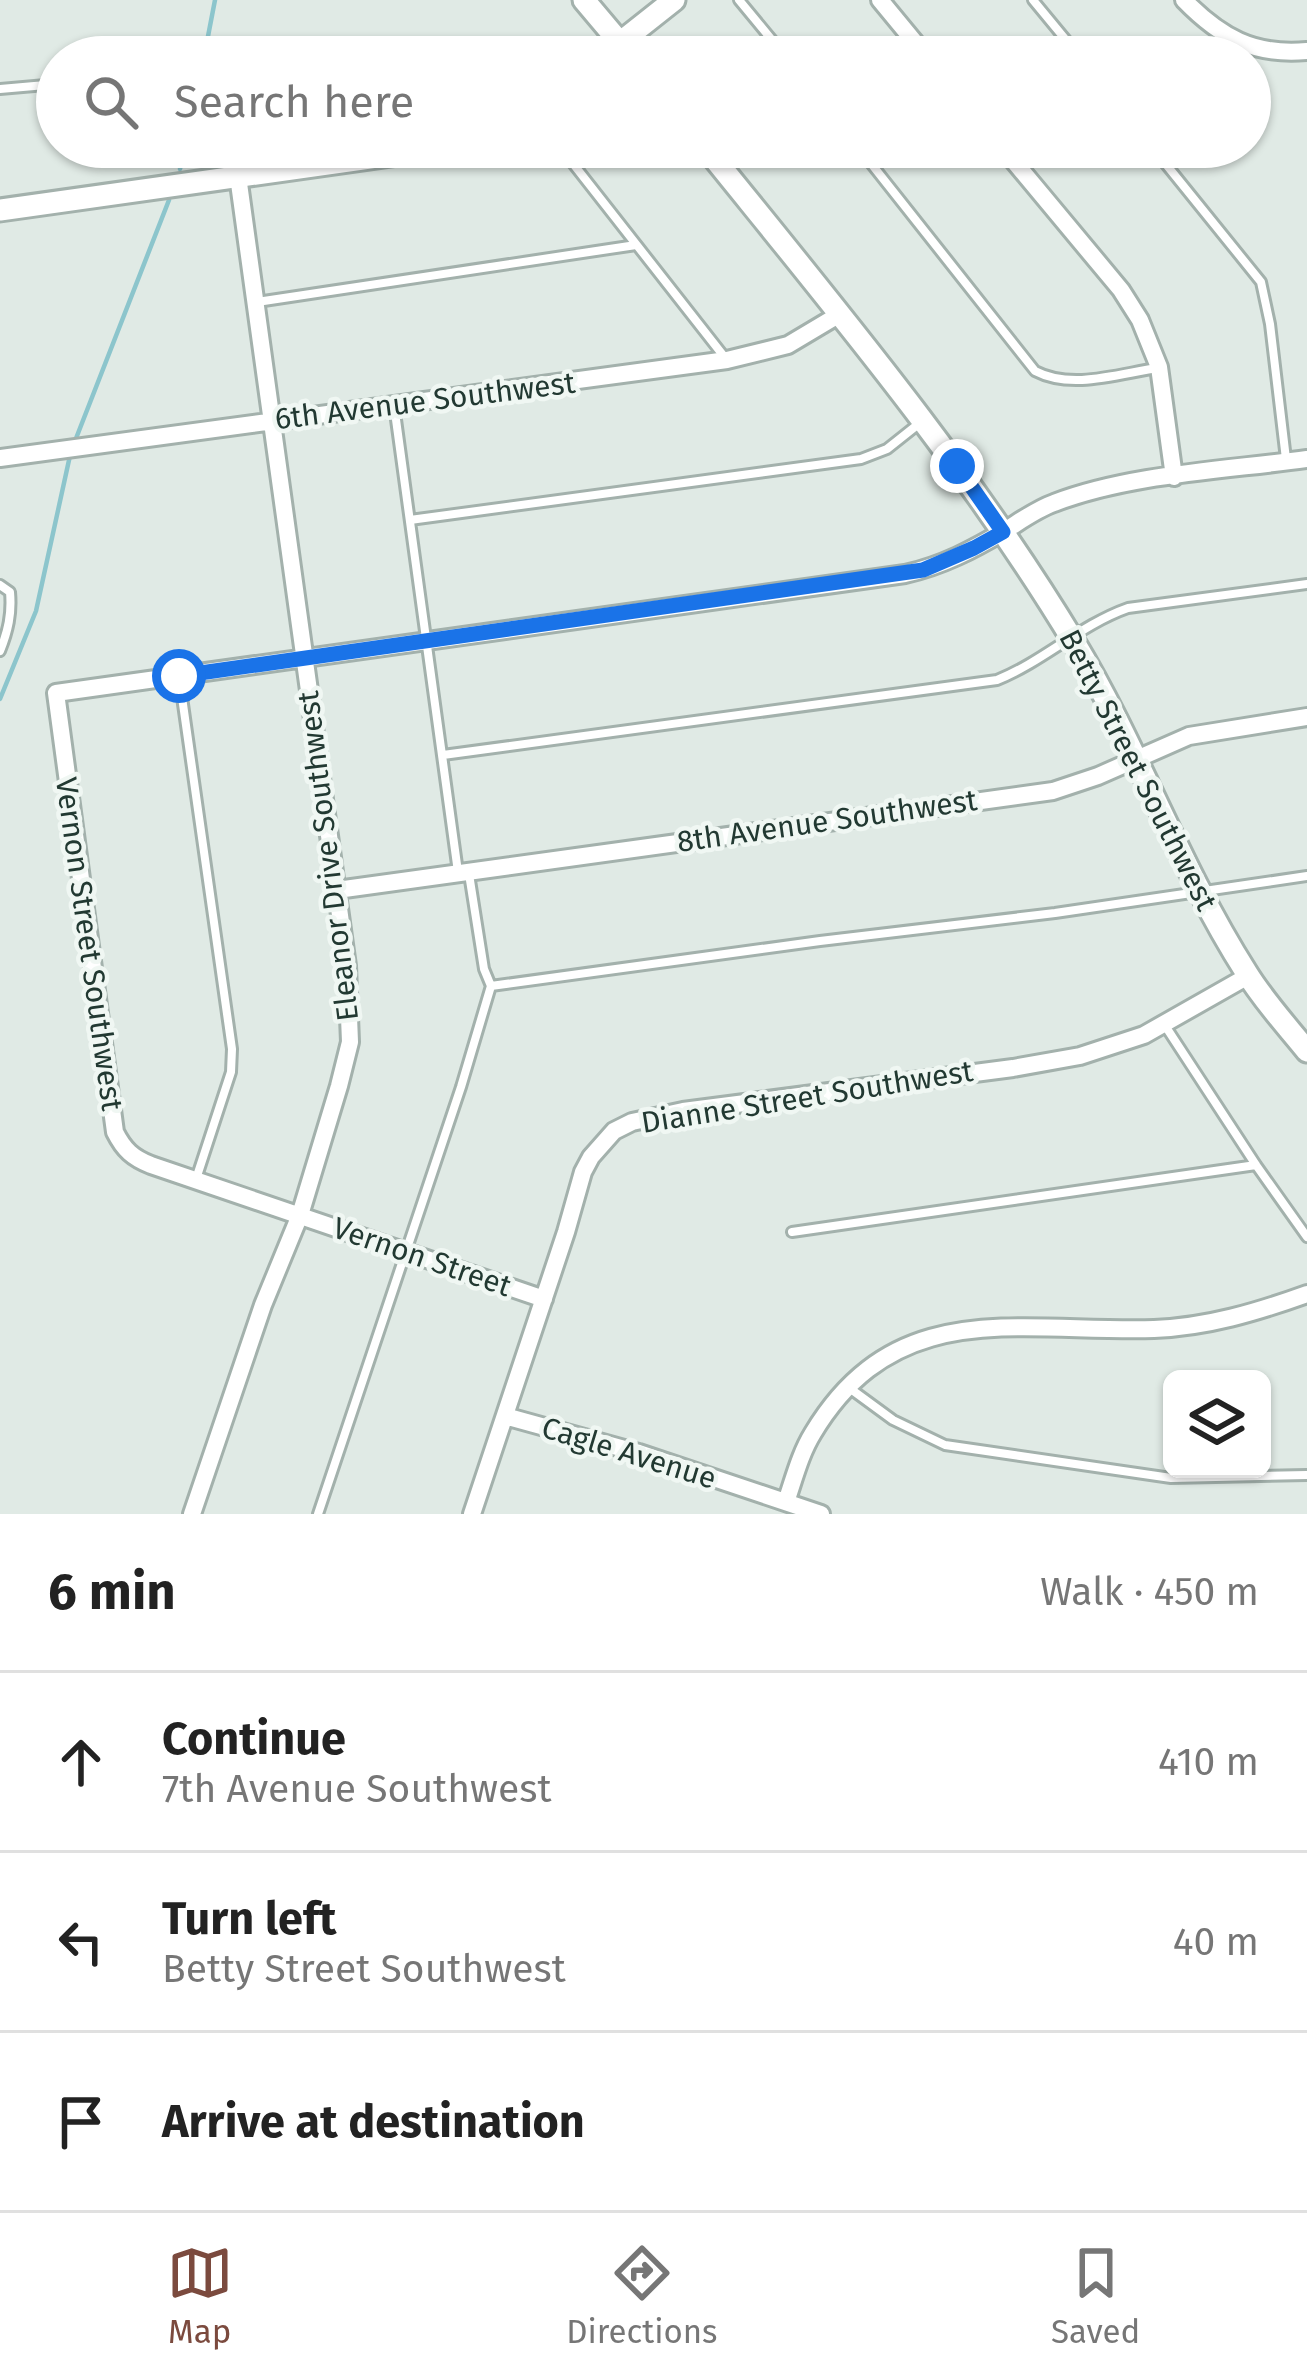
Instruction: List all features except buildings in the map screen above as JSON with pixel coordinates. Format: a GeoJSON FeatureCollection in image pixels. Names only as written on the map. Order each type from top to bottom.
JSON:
{"type":"FeatureCollection","features":[{"type":"Feature","properties":{"kind":"street"},"geometry":{"type":"LineString","coordinates":[[584,0],[608,36]]}},
{"type":"Feature","properties":{"kind":"street"},"geometry":{"type":"LineString","coordinates":[[635,36],[674,0]]}},
{"type":"Feature","properties":{"kind":"street"},"geometry":{"type":"LineString","coordinates":[[880,0],[910,36]]}},
{"type":"Feature","properties":{"kind":"street"},"geometry":{"type":"LineString","coordinates":[[1184,0],[1227,36]]}},
{"type":"Feature","properties":{"kind":"street"},"geometry":{"type":"LineString","coordinates":[[1271,49],[1307,51]]}},
{"type":"Feature","properties":{"kind":"street"},"geometry":{"type":"LineString","coordinates":[[0,210],[296,168]]}},
{"type":"Feature","properties":{"kind":"street","name":"Betty Street Southwest"},"geometry":{"type":"LineString","coordinates":[[722,168],[923,420],[1003,532],[1071,636],[1248,976],[1307,1051]]}},
{"type":"Feature","properties":{"kind":"street"},"geometry":{"type":"LineString","coordinates":[[1019,168],[1131,304],[1148,337],[1159,368],[1174,477]]}},
{"type":"Feature","properties":{"kind":"street","name":"Eleanor Drive Southwest"},"geometry":{"type":"LineString","coordinates":[[192,1514],[263,1305],[300,1215],[350,1042],[347,966],[238,176]]}},
{"type":"Feature","properties":{"kind":"street","name":"6th Avenue Southwest"},"geometry":{"type":"LineString","coordinates":[[0,458],[727,360],[788,345],[840,314]]}},
{"type":"Feature","properties":{"kind":"street"},"geometry":{"type":"LineString","coordinates":[[179,676],[905,574],[940,564],[1040,508],[1083,492],[1307,458]]}},
{"type":"Feature","properties":{"kind":"street","name":"Vernon Street Southwest"},"geometry":{"type":"LineString","coordinates":[[179,676],[56,693],[115,1132],[122,1148],[136,1159],[300,1215]]}},
{"type":"Feature","properties":{"kind":"street","name":"8th Avenue Southwest"},"geometry":{"type":"LineString","coordinates":[[337,890],[1053,791],[1189,736],[1307,717]]}},
{"type":"Feature","properties":{"kind":"street","name":"Dianne Street Southwest"},"geometry":{"type":"LineString","coordinates":[[472,1514],[583,1172],[614,1131],[632,1122],[683,1111],[1080,1056],[1164,1024],[1248,976]]}},
{"type":"Feature","properties":{"kind":"street","name":"Vernon Street"},"geometry":{"type":"LineString","coordinates":[[300,1215],[544,1299]]}},
{"type":"Feature","properties":{"kind":"street"},"geometry":{"type":"LineString","coordinates":[[786,1502],[805,1448],[846,1387],[910,1344],[941,1334],[991,1328],[1191,1325],[1307,1294]]}},
{"type":"Feature","properties":{"kind":"street","name":"Cagle Avenue"},"geometry":{"type":"LineString","coordinates":[[505,1415],[639,1453],[821,1514]]}},
{"type":"Feature","properties":{"kind":"lane"},"geometry":{"type":"LineString","coordinates":[[739,0],[769,36]]}},
{"type":"Feature","properties":{"kind":"lane"},"geometry":{"type":"LineString","coordinates":[[1034,0],[1063,36]]}},
{"type":"Feature","properties":{"kind":"lane"},"geometry":{"type":"LineString","coordinates":[[0,89],[36,86]]}},
{"type":"Feature","properties":{"kind":"lane"},"geometry":{"type":"LineString","coordinates":[[576,168],[727,360]]}},
{"type":"Feature","properties":{"kind":"lane"},"geometry":{"type":"LineString","coordinates":[[875,168],[1035,370],[1050,379],[1067,381],[1159,368]]}},
{"type":"Feature","properties":{"kind":"lane"},"geometry":{"type":"LineString","coordinates":[[1169,168],[1261,282],[1286,462]]}},
{"type":"Feature","properties":{"kind":"lane"},"geometry":{"type":"LineString","coordinates":[[255,302],[636,245]]}},
{"type":"Feature","properties":{"kind":"lane"},"geometry":{"type":"LineString","coordinates":[[318,1514],[491,986],[463,872],[443,755],[394,405]]}},
{"type":"Feature","properties":{"kind":"lane"},"geometry":{"type":"LineString","coordinates":[[410,520],[861,459],[887,449],[923,420]]}},
{"type":"Feature","properties":{"kind":"lane"},"geometry":{"type":"LineString","coordinates":[[443,755],[997,680],[1101,618],[1128,608],[1307,584]]}},
{"type":"Feature","properties":{"kind":"lane"},"geometry":{"type":"LineString","coordinates":[[0,585],[10,592],[11,604],[0,651]]}},
{"type":"Feature","properties":{"kind":"lane"},"geometry":{"type":"LineString","coordinates":[[179,676],[232,1049],[232,1072],[195,1180]]}},
{"type":"Feature","properties":{"kind":"lane"},"geometry":{"type":"LineString","coordinates":[[491,986],[1307,876]]}},
{"type":"Feature","properties":{"kind":"lane"},"geometry":{"type":"LineString","coordinates":[[1164,1024],[1307,1237]]}},
{"type":"Feature","properties":{"kind":"lane"},"geometry":{"type":"LineString","coordinates":[[792,1232],[1256,1165]]}},
{"type":"Feature","properties":{"kind":"lane"},"geometry":{"type":"LineString","coordinates":[[846,1387],[893,1420],[945,1445],[1171,1478],[1307,1475]]}},
{"type":"Feature","properties":{"kind":"waterway"},"geometry":{"type":"LineString","coordinates":[[208,36],[215,0]]}},
{"type":"Feature","properties":{"kind":"waterway"},"geometry":{"type":"LineString","coordinates":[[75,441],[169,200]]}},
{"type":"Feature","properties":{"kind":"waterway"},"geometry":{"type":"LineString","coordinates":[[0,699],[36,611],[71,451]]}},
{"type":"Feature","properties":{"kind":"route"},"geometry":{"type":"LineString","coordinates":[[179,676],[923,570],[1003,532],[957,466]]}}]}
